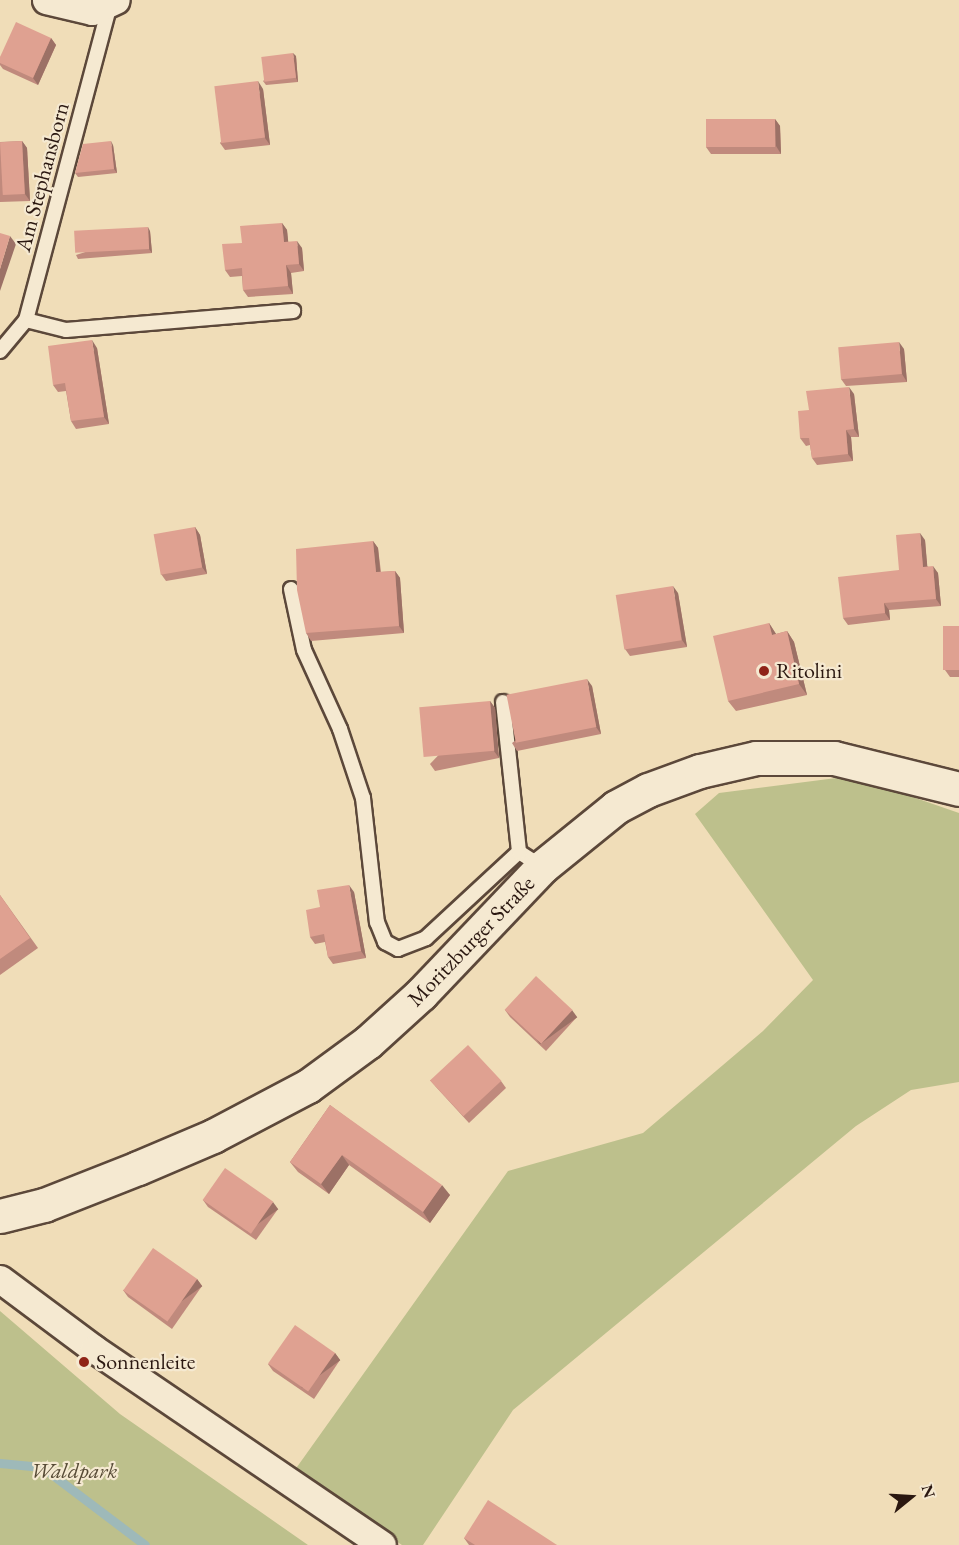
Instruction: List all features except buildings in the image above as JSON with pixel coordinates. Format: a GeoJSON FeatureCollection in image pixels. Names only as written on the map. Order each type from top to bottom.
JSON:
{"type":"FeatureCollection","features":[{"type":"Feature","properties":{"kind":"street"},"geometry":{"type":"LineString","coordinates":[[46,0],[92,11],[112,3]]}},
{"type":"Feature","properties":{"kind":"street","name":"Moritzburger Straße"},"geometry":{"type":"LineString","coordinates":[[0,1216],[44,1205],[138,1168],[213,1136],[308,1086],[368,1042],[421,994],[531,860],[616,807],[648,790],[700,771],[756,758],[834,758],[959,789]]}},
{"type":"Feature","properties":{"kind":"street"},"geometry":{"type":"LineString","coordinates":[[0,1279],[94,1349],[382,1545]]}},
{"type":"Feature","properties":{"kind":"lane","name":"Am Stephansborn"},"geometry":{"type":"LineString","coordinates":[[0,351],[26,320],[112,3]]}},
{"type":"Feature","properties":{"kind":"lane"},"geometry":{"type":"LineString","coordinates":[[26,320],[66,330],[293,311]]}},
{"type":"Feature","properties":{"kind":"lane"},"geometry":{"type":"LineString","coordinates":[[291,589],[304,650],[340,729],[363,798],[377,922],[385,942],[398,949],[426,938],[531,860],[503,702]]}},
{"type":"Feature","properties":{"kind":"green space"},"geometry":{"type":"Polygon","coordinates":[[[852,776],[959,813],[959,1082],[911,1090],[856,1126],[513,1410],[423,1545],[402,1545],[292,1474],[508,1171],[643,1133],[763,1031],[813,980],[695,814],[719,793],[852,776]]]}},
{"type":"Feature","properties":{"kind":"green space","name":"Waldpark"},"geometry":{"type":"Polygon","coordinates":[[[0,1311],[120,1414],[308,1545],[0,1545],[0,1311]]]}},
{"type":"Feature","properties":{"kind":"waterway"},"geometry":{"type":"LineString","coordinates":[[0,1463],[42,1467],[145,1545]]}},
{"type":"Feature","properties":{"kind":"place","name":"Ritolini"},"geometry":{"type":"Point","coordinates":[764,671]}},
{"type":"Feature","properties":{"kind":"place","name":"Sonnenleite"},"geometry":{"type":"Point","coordinates":[84,1362]}}]}
